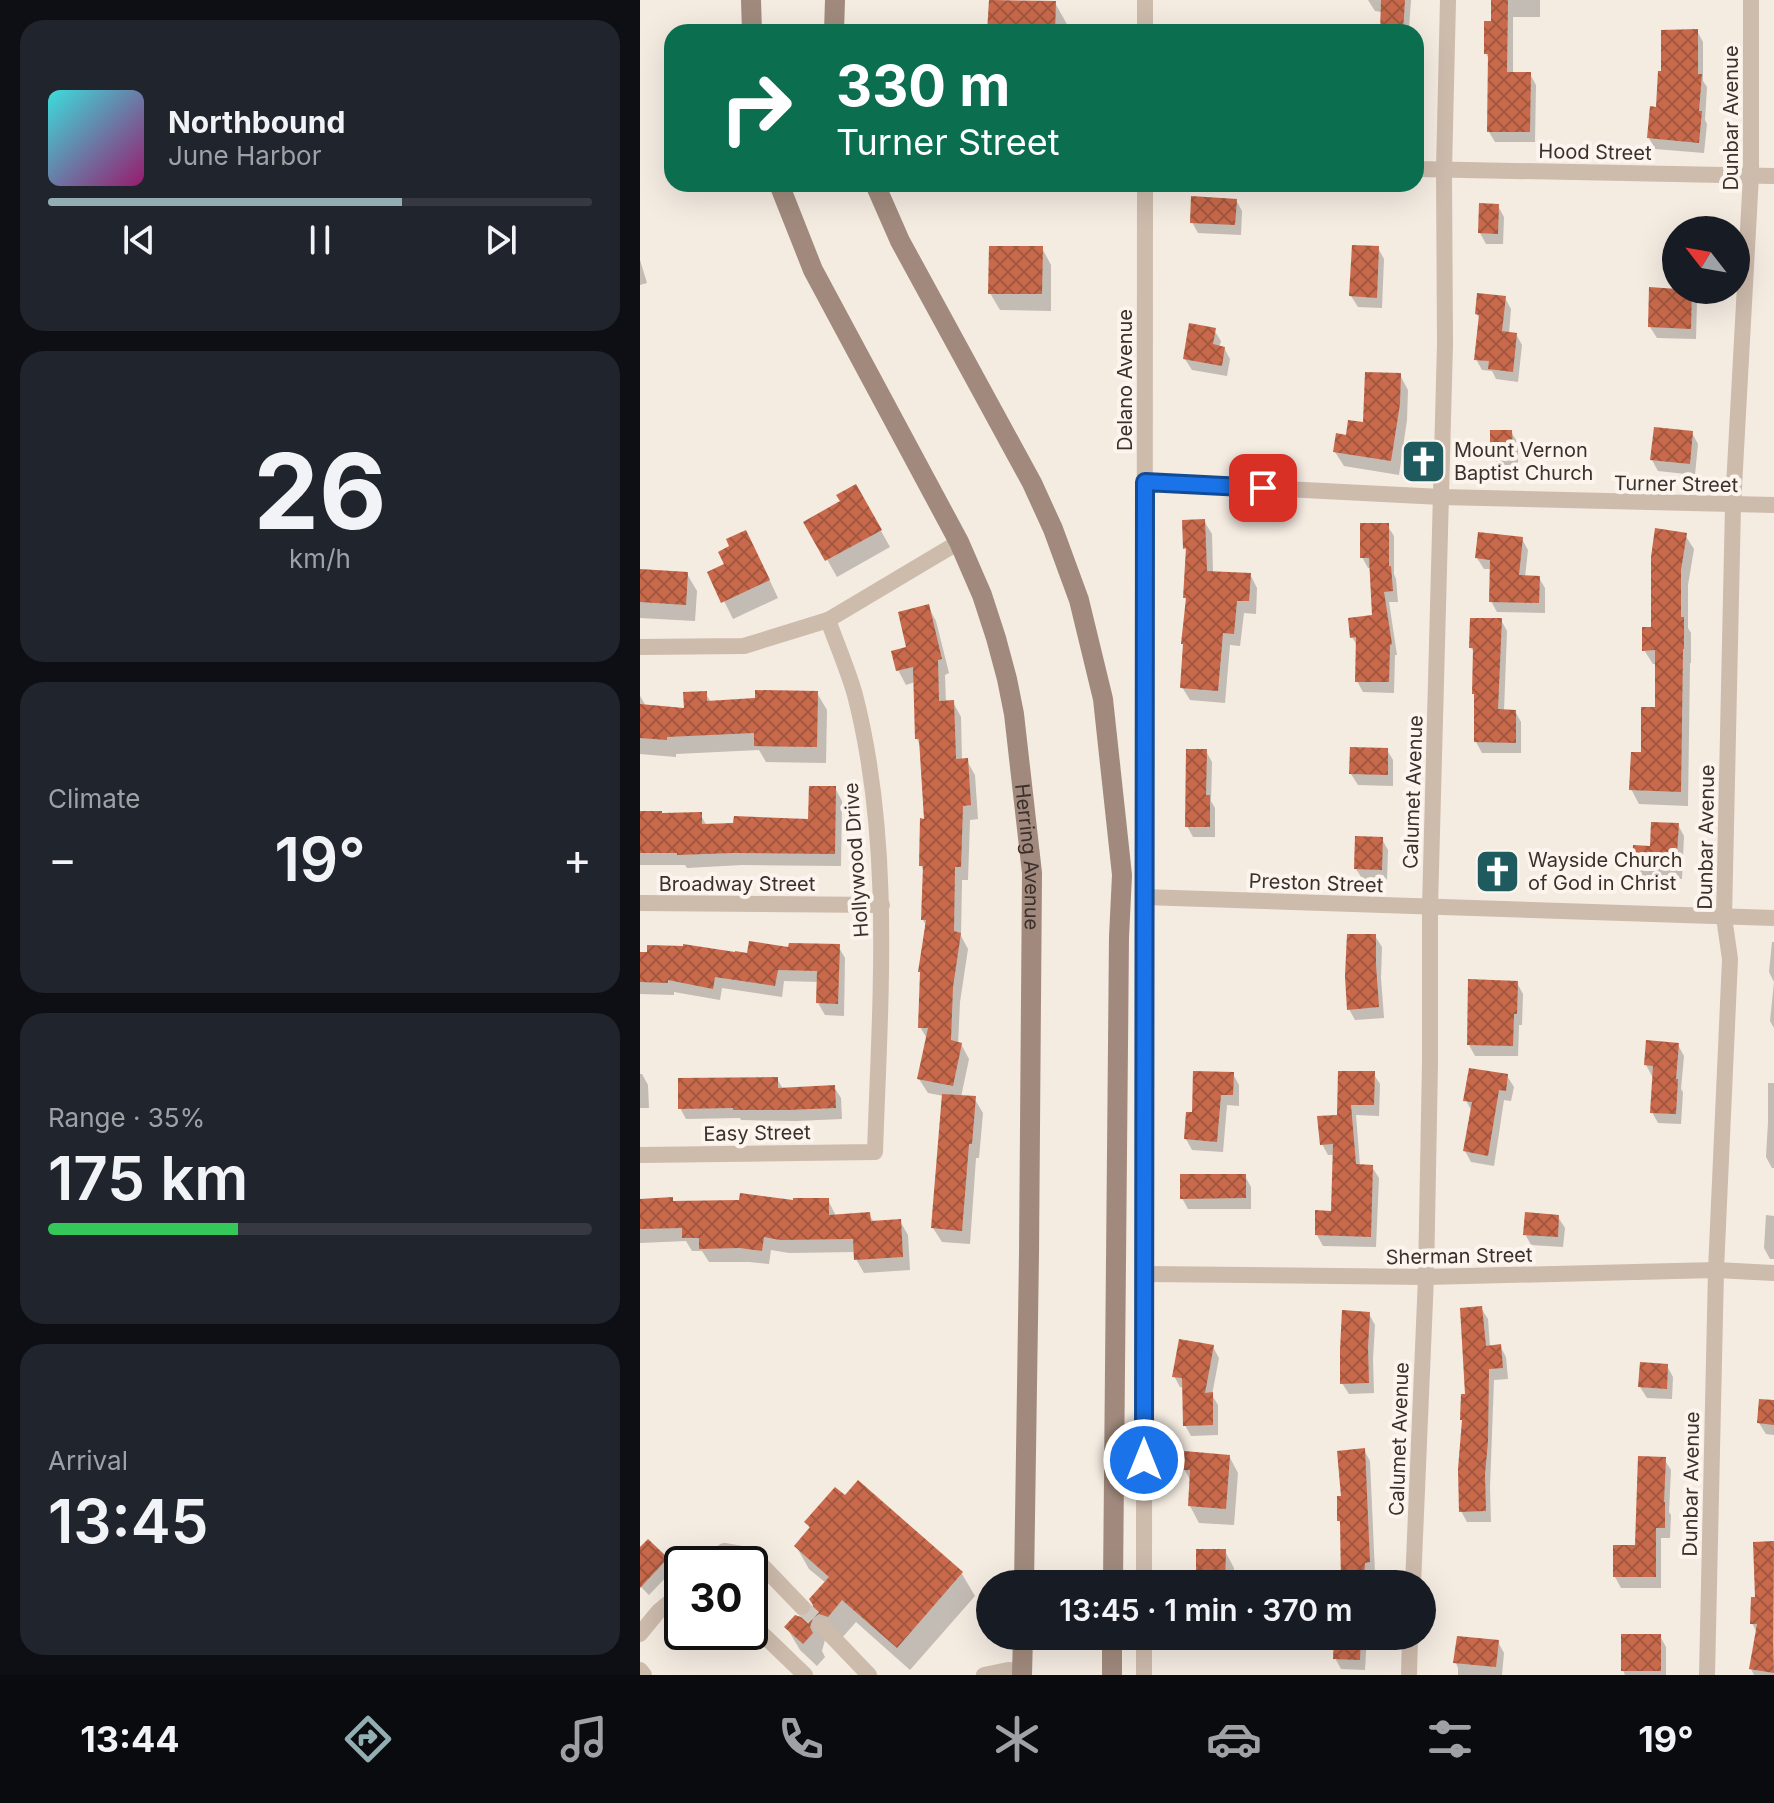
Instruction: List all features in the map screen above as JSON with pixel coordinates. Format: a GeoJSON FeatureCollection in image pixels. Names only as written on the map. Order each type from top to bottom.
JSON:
{"type":"FeatureCollection","features":[{"type":"Feature","properties":{"kind":"main road"},"geometry":{"type":"LineString","coordinates":[[751,0],[752,24]]}},
{"type":"Feature","properties":{"kind":"main road"},"geometry":{"type":"LineString","coordinates":[[834,24],[835,0]]}},
{"type":"Feature","properties":{"kind":"main road","name":"Herring Avenue"},"geometry":{"type":"LineString","coordinates":[[782,192],[813,270],[959,542],[982,595],[1007,679],[1020,757],[1032,873],[1024,1570]]}},
{"type":"Feature","properties":{"kind":"main road"},"geometry":{"type":"LineString","coordinates":[[879,192],[900,241],[1032,483],[1053,529],[1079,600],[1103,699],[1122,875],[1113,1570]]}},
{"type":"Feature","properties":{"kind":"main road"},"geometry":{"type":"LineString","coordinates":[[1022,1673],[1023,1650]]}},
{"type":"Feature","properties":{"kind":"main road"},"geometry":{"type":"LineString","coordinates":[[1112,1650],[1112,1675]]}},
{"type":"Feature","properties":{"kind":"street"},"geometry":{"type":"LineString","coordinates":[[1145,0],[1145,24]]}},
{"type":"Feature","properties":{"kind":"street","name":"Calumet Avenue"},"geometry":{"type":"LineString","coordinates":[[1414,1570],[1426,1277],[1430,907],[1445,344],[1444,170],[1448,0]]}},
{"type":"Feature","properties":{"kind":"street","name":"Dunbar Avenue"},"geometry":{"type":"LineString","coordinates":[[1707,1675],[1716,1270],[1730,959],[1724,917],[1733,505],[1751,175],[1751,0]]}},
{"type":"Feature","properties":{"kind":"street","name":"Hood Street"},"geometry":{"type":"LineString","coordinates":[[1424,169],[1774,176]]}},
{"type":"Feature","properties":{"kind":"street","name":"Delano Avenue"},"geometry":{"type":"LineString","coordinates":[[1144,1570],[1145,192]]}},
{"type":"Feature","properties":{"kind":"street","name":"Turner Street"},"geometry":{"type":"LineString","coordinates":[[1145,482],[1441,497],[1774,505]]}},
{"type":"Feature","properties":{"kind":"street"},"geometry":{"type":"LineString","coordinates":[[640,647],[744,646],[828,620],[959,542]]}},
{"type":"Feature","properties":{"kind":"street","name":"Hollywood Drive"},"geometry":{"type":"LineString","coordinates":[[828,620],[855,694],[868,753],[882,905],[875,1152]]}},
{"type":"Feature","properties":{"kind":"street","name":"Preston Street"},"geometry":{"type":"LineString","coordinates":[[1144,897],[1774,918]]}},
{"type":"Feature","properties":{"kind":"street","name":"Broadway Street"},"geometry":{"type":"LineString","coordinates":[[640,903],[882,905]]}},
{"type":"Feature","properties":{"kind":"street","name":"Easy Street"},"geometry":{"type":"LineString","coordinates":[[640,1155],[875,1152]]}},
{"type":"Feature","properties":{"kind":"street","name":"Sherman Street"},"geometry":{"type":"LineString","coordinates":[[1144,1274],[1426,1277],[1716,1270],[1774,1273]]}},
{"type":"Feature","properties":{"kind":"street"},"geometry":{"type":"LineString","coordinates":[[768,1572],[802,1607]]}},
{"type":"Feature","properties":{"kind":"street"},"geometry":{"type":"LineString","coordinates":[[640,1634],[664,1607]]}},
{"type":"Feature","properties":{"kind":"street"},"geometry":{"type":"LineString","coordinates":[[821,1625],[869,1675]]}},
{"type":"Feature","properties":{"kind":"street"},"geometry":{"type":"LineString","coordinates":[[768,1639],[805,1675]]}},
{"type":"Feature","properties":{"kind":"street"},"geometry":{"type":"LineString","coordinates":[[1144,1650],[1144,1675]]}},
{"type":"Feature","properties":{"kind":"street"},"geometry":{"type":"LineString","coordinates":[[1409,1675],[1410,1650]]}},
{"type":"Feature","properties":{"kind":"street"},"geometry":{"type":"LineString","coordinates":[[640,1670],[644,1675]]}},
{"type":"Feature","properties":{"kind":"street"},"geometry":{"type":"LineString","coordinates":[[984,1675],[1008,1670],[1022,1673]]}},
{"type":"Feature","properties":{"kind":"building"},"geometry":{"type":"Polygon","coordinates":[[[989,0],[1056,1],[1055,24],[988,24],[989,0]]]}},
{"type":"Feature","properties":{"kind":"building"},"geometry":{"type":"Polygon","coordinates":[[[1381,0],[1405,0],[1404,24],[1380,24],[1381,0]]]}},
{"type":"Feature","properties":{"kind":"building"},"geometry":{"type":"Polygon","coordinates":[[[1491,0],[1508,0],[1507,72],[1531,72],[1530,132],[1487,132],[1488,54],[1484,54],[1484,21],[1491,21],[1491,0]]]}},
{"type":"Feature","properties":{"kind":"building"},"geometry":{"type":"Polygon","coordinates":[[[1698,29],[1698,74],[1702,74],[1699,143],[1647,138],[1650,106],[1656,107],[1658,71],[1661,71],[1661,30],[1698,29]]]}},
{"type":"Feature","properties":{"kind":"building"},"geometry":{"type":"Polygon","coordinates":[[[1191,196],[1237,199],[1235,225],[1190,223],[1191,196]]]}},
{"type":"Feature","properties":{"kind":"building"},"geometry":{"type":"Polygon","coordinates":[[[1479,203],[1499,204],[1498,234],[1478,233],[1479,203]]]}},
{"type":"Feature","properties":{"kind":"building"},"geometry":{"type":"Polygon","coordinates":[[[1352,245],[1379,246],[1377,298],[1349,296],[1352,245]]]}},
{"type":"Feature","properties":{"kind":"building"},"geometry":{"type":"Polygon","coordinates":[[[989,246],[1043,246],[1042,294],[988,294],[989,246]]]}},
{"type":"Feature","properties":{"kind":"building"},"geometry":{"type":"Polygon","coordinates":[[[1649,287],[1662,288],[1662,304],[1692,304],[1691,329],[1648,327],[1649,287]]]}},
{"type":"Feature","properties":{"kind":"building"},"geometry":{"type":"Polygon","coordinates":[[[1477,293],[1506,296],[1502,331],[1517,333],[1513,372],[1488,369],[1489,361],[1474,360],[1479,315],[1475,314],[1477,293]]]}},
{"type":"Feature","properties":{"kind":"building"},"geometry":{"type":"Polygon","coordinates":[[[1189,323],[1216,328],[1213,344],[1225,347],[1222,366],[1183,359],[1189,323]]]}},
{"type":"Feature","properties":{"kind":"building"},"geometry":{"type":"Polygon","coordinates":[[[1365,372],[1401,373],[1400,404],[1391,461],[1333,452],[1336,433],[1346,435],[1348,420],[1363,422],[1365,372]]]}},
{"type":"Feature","properties":{"kind":"building"},"geometry":{"type":"Polygon","coordinates":[[[1654,427],[1693,431],[1690,464],[1650,460],[1654,427]]]}},
{"type":"Feature","properties":{"kind":"building"},"geometry":{"type":"Polygon","coordinates":[[[1490,430],[1512,430],[1513,454],[1490,454],[1490,430]]]}},
{"type":"Feature","properties":{"kind":"building"},"geometry":{"type":"Polygon","coordinates":[[[856,484],[882,530],[825,561],[803,522],[840,501],[836,495],[856,484]]]}},
{"type":"Feature","properties":{"kind":"building"},"geometry":{"type":"Polygon","coordinates":[[[1205,519],[1207,571],[1251,573],[1249,601],[1237,601],[1234,634],[1223,633],[1218,691],[1180,688],[1186,598],[1183,598],[1186,548],[1183,549],[1182,520],[1205,519]]]}},
{"type":"Feature","properties":{"kind":"building"},"geometry":{"type":"Polygon","coordinates":[[[1360,523],[1389,523],[1389,566],[1393,591],[1384,592],[1392,644],[1389,682],[1355,682],[1356,637],[1350,638],[1348,618],[1372,615],[1369,558],[1360,558],[1360,523]]]}},
{"type":"Feature","properties":{"kind":"building"},"geometry":{"type":"Polygon","coordinates":[[[1655,528],[1687,533],[1681,570],[1684,649],[1681,792],[1629,790],[1631,752],[1641,752],[1641,707],[1655,707],[1655,650],[1642,651],[1642,627],[1651,627],[1651,557],[1655,528]]]}},
{"type":"Feature","properties":{"kind":"building"},"geometry":{"type":"Polygon","coordinates":[[[746,530],[770,580],[721,603],[707,572],[724,564],[718,552],[729,546],[726,539],[746,530]]]}},
{"type":"Feature","properties":{"kind":"building"},"geometry":{"type":"Polygon","coordinates":[[[1478,532],[1523,537],[1519,575],[1540,576],[1539,603],[1489,602],[1490,560],[1475,558],[1478,532]]]}},
{"type":"Feature","properties":{"kind":"building"},"geometry":{"type":"Polygon","coordinates":[[[640,569],[688,572],[686,605],[640,602],[640,569]]]}},
{"type":"Feature","properties":{"kind":"building"},"geometry":{"type":"Polygon","coordinates":[[[929,604],[942,659],[938,660],[939,701],[954,700],[956,759],[968,758],[971,805],[963,806],[961,867],[955,867],[954,931],[961,933],[953,987],[951,1040],[962,1043],[953,1086],[917,1079],[928,1028],[918,1028],[918,972],[926,920],[921,920],[923,866],[919,866],[920,818],[924,819],[919,739],[915,739],[913,667],[896,671],[891,651],[906,647],[898,612],[929,604]]]}},
{"type":"Feature","properties":{"kind":"building"},"geometry":{"type":"Polygon","coordinates":[[[1470,618],[1502,618],[1498,709],[1516,710],[1516,743],[1474,742],[1470,618]]]}},
{"type":"Feature","properties":{"kind":"building"},"geometry":{"type":"Polygon","coordinates":[[[755,690],[818,691],[817,747],[754,746],[754,733],[667,737],[667,740],[640,738],[640,704],[684,708],[683,692],[707,691],[707,701],[755,698],[755,690]]]}},
{"type":"Feature","properties":{"kind":"building"},"geometry":{"type":"Polygon","coordinates":[[[1350,747],[1388,748],[1388,775],[1349,774],[1350,747]]]}},
{"type":"Feature","properties":{"kind":"building"},"geometry":{"type":"Polygon","coordinates":[[[1186,749],[1207,749],[1206,795],[1210,795],[1210,827],[1185,827],[1186,749]]]}},
{"type":"Feature","properties":{"kind":"building"},"geometry":{"type":"Polygon","coordinates":[[[809,786],[836,786],[835,854],[640,853],[640,811],[702,812],[702,824],[733,823],[734,816],[808,819],[809,786]]]}},
{"type":"Feature","properties":{"kind":"building"},"geometry":{"type":"Polygon","coordinates":[[[1651,822],[1679,823],[1676,869],[1632,867],[1633,845],[1650,846],[1651,822]]]}},
{"type":"Feature","properties":{"kind":"building"},"geometry":{"type":"Polygon","coordinates":[[[1355,836],[1383,837],[1382,870],[1354,869],[1355,836]]]}},
{"type":"Feature","properties":{"kind":"building"},"geometry":{"type":"Polygon","coordinates":[[[1347,934],[1376,934],[1379,1007],[1347,1010],[1347,934]]]}},
{"type":"Feature","properties":{"kind":"building"},"geometry":{"type":"Polygon","coordinates":[[[749,941],[788,947],[789,943],[840,944],[838,1004],[816,1003],[817,971],[778,970],[775,986],[715,977],[713,989],[668,980],[668,983],[640,982],[640,952],[647,952],[647,945],[683,944],[747,953],[749,941]]]}},
{"type":"Feature","properties":{"kind":"building"},"geometry":{"type":"Polygon","coordinates":[[[1468,979],[1518,981],[1513,1046],[1467,1045],[1468,979]]]}},
{"type":"Feature","properties":{"kind":"building"},"geometry":{"type":"Polygon","coordinates":[[[1646,1040],[1679,1043],[1676,1114],[1650,1113],[1653,1066],[1644,1065],[1646,1040]]]}},
{"type":"Feature","properties":{"kind":"building"},"geometry":{"type":"Polygon","coordinates":[[[1469,1068],[1508,1074],[1506,1091],[1499,1090],[1488,1156],[1463,1151],[1472,1102],[1463,1101],[1469,1068]]]}},
{"type":"Feature","properties":{"kind":"building"},"geometry":{"type":"Polygon","coordinates":[[[1193,1071],[1234,1072],[1233,1095],[1221,1095],[1217,1142],[1184,1139],[1186,1112],[1192,1112],[1193,1071]]]}},
{"type":"Feature","properties":{"kind":"building"},"geometry":{"type":"Polygon","coordinates":[[[1338,1071],[1375,1071],[1374,1105],[1351,1105],[1356,1164],[1373,1165],[1371,1237],[1315,1235],[1315,1210],[1331,1211],[1333,1144],[1320,1145],[1317,1116],[1337,1115],[1338,1071]]]}},
{"type":"Feature","properties":{"kind":"building"},"geometry":{"type":"Polygon","coordinates":[[[778,1077],[778,1088],[835,1085],[836,1108],[678,1109],[678,1078],[778,1077]]]}},
{"type":"Feature","properties":{"kind":"building"},"geometry":{"type":"Polygon","coordinates":[[[942,1094],[976,1096],[962,1231],[931,1228],[942,1094]]]}},
{"type":"Feature","properties":{"kind":"building"},"geometry":{"type":"Polygon","coordinates":[[[1180,1174],[1246,1174],[1246,1198],[1180,1199],[1180,1174]]]}},
{"type":"Feature","properties":{"kind":"building"},"geometry":{"type":"Polygon","coordinates":[[[740,1193],[793,1200],[829,1198],[829,1215],[870,1212],[871,1221],[901,1219],[903,1257],[854,1260],[853,1239],[780,1240],[764,1237],[762,1251],[699,1249],[699,1238],[682,1238],[682,1228],[640,1229],[640,1199],[739,1200],[740,1193]]]}},
{"type":"Feature","properties":{"kind":"building"},"geometry":{"type":"Polygon","coordinates":[[[1525,1212],[1559,1215],[1558,1237],[1523,1235],[1525,1212]]]}},
{"type":"Feature","properties":{"kind":"building"},"geometry":{"type":"Polygon","coordinates":[[[1482,1306],[1486,1346],[1501,1344],[1503,1368],[1489,1369],[1486,1511],[1459,1512],[1461,1394],[1465,1394],[1460,1308],[1482,1306]]]}},
{"type":"Feature","properties":{"kind":"building"},"geometry":{"type":"Polygon","coordinates":[[[1342,1310],[1370,1312],[1369,1383],[1340,1384],[1342,1310]]]}},
{"type":"Feature","properties":{"kind":"building"},"geometry":{"type":"Polygon","coordinates":[[[1179,1339],[1214,1345],[1205,1393],[1213,1392],[1213,1425],[1183,1426],[1182,1378],[1172,1377],[1179,1339]]]}},
{"type":"Feature","properties":{"kind":"building"},"geometry":{"type":"Polygon","coordinates":[[[1640,1362],[1668,1364],[1667,1389],[1638,1387],[1640,1362]]]}},
{"type":"Feature","properties":{"kind":"building"},"geometry":{"type":"Polygon","coordinates":[[[1759,1399],[1774,1400],[1774,1425],[1757,1423],[1759,1399]]]}},
{"type":"Feature","properties":{"kind":"building"},"geometry":{"type":"Polygon","coordinates":[[[1365,1448],[1370,1562],[1365,1563],[1365,1570],[1341,1570],[1337,1496],[1341,1496],[1337,1451],[1365,1448]]]}},
{"type":"Feature","properties":{"kind":"building"},"geometry":{"type":"Polygon","coordinates":[[[1184,1451],[1230,1455],[1226,1509],[1188,1506],[1190,1470],[1182,1470],[1184,1451]]]}},
{"type":"Feature","properties":{"kind":"building"},"geometry":{"type":"Polygon","coordinates":[[[1638,1456],[1666,1457],[1665,1528],[1656,1528],[1656,1577],[1613,1577],[1613,1545],[1635,1545],[1638,1456]]]}},
{"type":"Feature","properties":{"kind":"building"},"geometry":{"type":"Polygon","coordinates":[[[858,1480],[963,1572],[897,1648],[842,1600],[828,1617],[819,1614],[813,1618],[810,1627],[813,1633],[803,1644],[784,1627],[795,1615],[804,1618],[810,1614],[813,1605],[809,1599],[829,1577],[794,1546],[810,1527],[804,1522],[835,1487],[845,1495],[858,1480]]]}},
{"type":"Feature","properties":{"kind":"building"},"geometry":{"type":"Polygon","coordinates":[[[648,1539],[664,1554],[664,1562],[640,1588],[640,1547],[648,1539]]]}},
{"type":"Feature","properties":{"kind":"building"},"geometry":{"type":"Polygon","coordinates":[[[1774,1541],[1774,1673],[1749,1669],[1757,1624],[1750,1624],[1751,1597],[1755,1597],[1753,1542],[1774,1541]]]}},
{"type":"Feature","properties":{"kind":"building"},"geometry":{"type":"Polygon","coordinates":[[[1196,1549],[1226,1549],[1225,1570],[1196,1570],[1196,1549]]]}},
{"type":"Feature","properties":{"kind":"building"},"geometry":{"type":"Polygon","coordinates":[[[1621,1634],[1661,1634],[1661,1671],[1621,1671],[1621,1634]]]}},
{"type":"Feature","properties":{"kind":"building"},"geometry":{"type":"Polygon","coordinates":[[[1457,1636],[1499,1640],[1496,1667],[1453,1663],[1457,1636]]]}},
{"type":"Feature","properties":{"kind":"building"},"geometry":{"type":"Polygon","coordinates":[[[1333,1650],[1360,1650],[1360,1660],[1333,1659],[1333,1650]]]}},
{"type":"Feature","properties":{"kind":"tunnel"},"geometry":{"type":"LineString","coordinates":[[802,1607],[821,1625]]}},
{"type":"Feature","properties":{"kind":"place","name":"Mount Vernon Baptist Church"},"geometry":{"type":"Point","coordinates":[1423,461]}},
{"type":"Feature","properties":{"kind":"place","name":"Wayside Church of God in Christ"},"geometry":{"type":"Point","coordinates":[1497,871]}},
{"type":"Feature","properties":{"kind":"route"},"geometry":{"type":"LineString","coordinates":[[1144,1460],[1145,482],[1263,488]]}}]}
